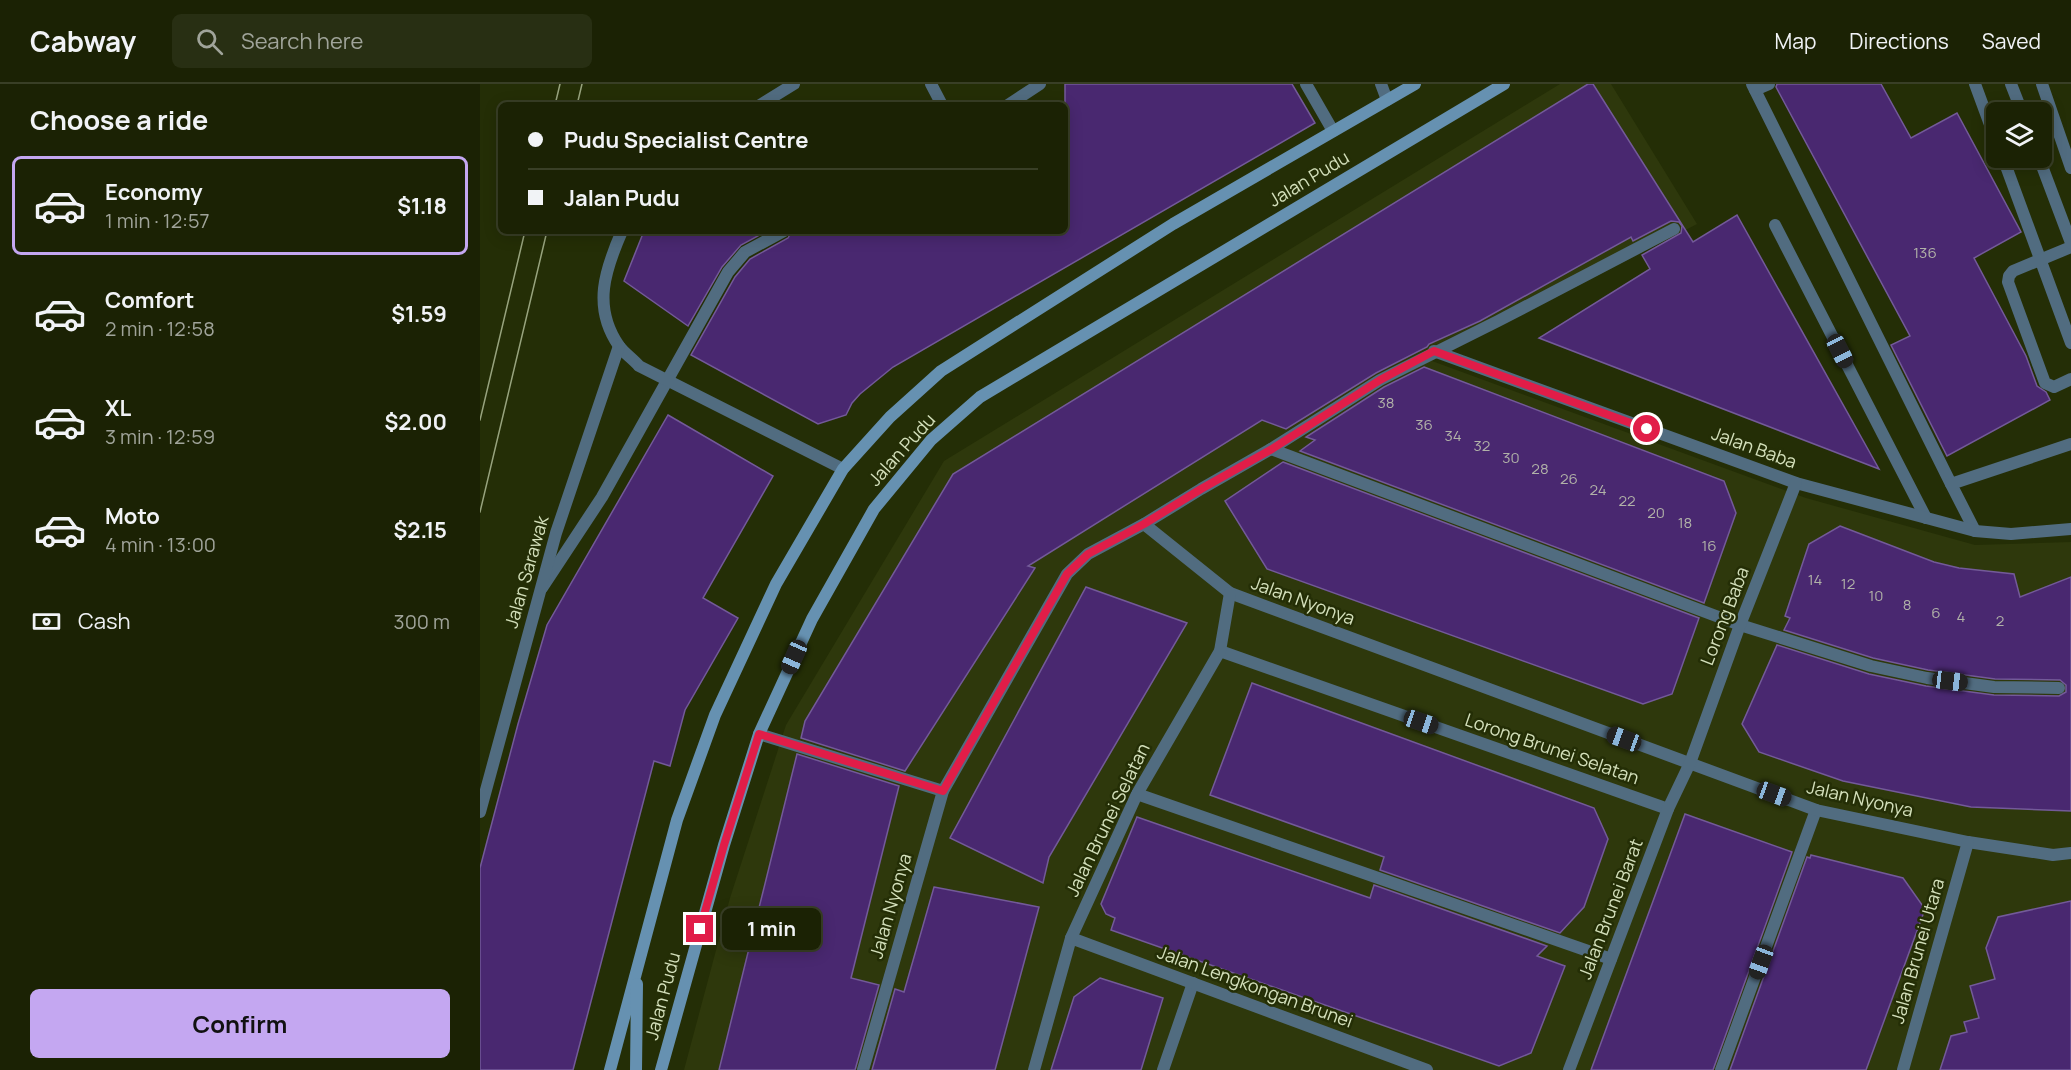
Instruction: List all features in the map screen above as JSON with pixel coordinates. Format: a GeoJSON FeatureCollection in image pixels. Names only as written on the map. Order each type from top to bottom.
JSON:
{"type":"FeatureCollection","features":[{"type":"Feature","properties":{"kind":"main road","name":"Jalan Pudu"},"geometry":{"type":"LineString","coordinates":[[610,1070],[676,820],[715,715],[777,584],[843,469],[890,417],[941,371],[1173,224],[1415,84]]}},
{"type":"Feature","properties":{"kind":"main road","name":"Jalan Pudu"},"geometry":{"type":"LineString","coordinates":[[661,1070],[724,845],[759,734],[812,619],[874,509],[931,440],[980,397],[1504,84]]}},
{"type":"Feature","properties":{"kind":"main road"},"geometry":{"type":"LineString","coordinates":[[636,1070],[638,962]]}},
{"type":"Feature","properties":{"kind":"street"},"geometry":{"type":"LineString","coordinates":[[765,102],[794,84]]}},
{"type":"Feature","properties":{"kind":"street"},"geometry":{"type":"LineString","coordinates":[[931,84],[940,102]]}},
{"type":"Feature","properties":{"kind":"street"},"geometry":{"type":"LineString","coordinates":[[1013,102],[1040,84]]}},
{"type":"Feature","properties":{"kind":"street"},"geometry":{"type":"LineString","coordinates":[[1306,84],[1333,131]]}},
{"type":"Feature","properties":{"kind":"street"},"geometry":{"type":"LineString","coordinates":[[1381,84],[1387,100]]}},
{"type":"Feature","properties":{"kind":"street"},"geometry":{"type":"LineString","coordinates":[[1769,84],[1753,87],[1975,531]]}},
{"type":"Feature","properties":{"kind":"street"},"geometry":{"type":"LineString","coordinates":[[1975,84],[1986,114]]}},
{"type":"Feature","properties":{"kind":"street"},"geometry":{"type":"LineString","coordinates":[[2011,84],[2018,102]]}},
{"type":"Feature","properties":{"kind":"street"},"geometry":{"type":"LineString","coordinates":[[2042,84],[2071,168]]}},
{"type":"Feature","properties":{"kind":"street"},"geometry":{"type":"LineString","coordinates":[[2007,168],[2071,343]]}},
{"type":"Feature","properties":{"kind":"street"},"geometry":{"type":"LineString","coordinates":[[2043,168],[2071,245],[2013,271],[2008,282],[2045,383],[2054,387],[2071,379]]}},
{"type":"Feature","properties":{"kind":"street"},"geometry":{"type":"LineString","coordinates":[[1775,225],[1926,518]]}},
{"type":"Feature","properties":{"kind":"street"},"geometry":{"type":"LineString","coordinates":[[1144,524],[1272,449],[1380,380],[1674,229]]}},
{"type":"Feature","properties":{"kind":"street"},"geometry":{"type":"LineString","coordinates":[[621,234],[610,259],[603,289],[606,318],[619,346],[639,366],[843,469]]}},
{"type":"Feature","properties":{"kind":"street"},"geometry":{"type":"LineString","coordinates":[[540,591],[602,497],[728,272],[745,252],[778,234]]}},
{"type":"Feature","properties":{"kind":"street","name":"Jalan Sarawak"},"geometry":{"type":"LineString","coordinates":[[480,812],[556,532],[619,346]]}},
{"type":"Feature","properties":{"kind":"street","name":"Jalan Baba"},"geometry":{"type":"LineString","coordinates":[[1434,351],[1797,483],[1975,531],[2011,534],[2071,529]]}},
{"type":"Feature","properties":{"kind":"street"},"geometry":{"type":"LineString","coordinates":[[1951,484],[2071,444]]}},
{"type":"Feature","properties":{"kind":"street"},"geometry":{"type":"LineString","coordinates":[[1272,449],[1740,625],[1871,666],[1928,678],[1994,687],[2059,688]]}},
{"type":"Feature","properties":{"kind":"street","name":"Lorong Baba"},"geometry":{"type":"LineString","coordinates":[[1690,763],[1740,625],[1797,483]]}},
{"type":"Feature","properties":{"kind":"street","name":"Jalan Nyonya"},"geometry":{"type":"LineString","coordinates":[[863,1070],[943,791],[1067,574],[1088,554],[1144,524],[1230,593],[1816,810],[1968,842],[2053,855],[2071,853]]}},
{"type":"Feature","properties":{"kind":"street","name":"Jalan Brunei Selatan"},"geometry":{"type":"LineString","coordinates":[[1034,1070],[1071,938],[1137,794],[1220,651],[1230,593]]}},
{"type":"Feature","properties":{"kind":"street","name":"Lorong Brunei Selatan"},"geometry":{"type":"LineString","coordinates":[[1220,651],[1668,809]]}},
{"type":"Feature","properties":{"kind":"street"},"geometry":{"type":"LineString","coordinates":[[759,734],[943,791]]}},
{"type":"Feature","properties":{"kind":"street","name":"Jalan Brunei Barat"},"geometry":{"type":"LineString","coordinates":[[1569,1070],[1668,809],[1690,763]]}},
{"type":"Feature","properties":{"kind":"street"},"geometry":{"type":"LineString","coordinates":[[1137,794],[1611,959]]}},
{"type":"Feature","properties":{"kind":"street"},"geometry":{"type":"LineString","coordinates":[[1721,1070],[1816,810]]}},
{"type":"Feature","properties":{"kind":"street","name":"Jalan Brunei Utara"},"geometry":{"type":"LineString","coordinates":[[1906,1067],[1968,842]]}},
{"type":"Feature","properties":{"kind":"street","name":"Jalan Lengkongan Brunei"},"geometry":{"type":"LineString","coordinates":[[1071,938],[1419,1069]]}},
{"type":"Feature","properties":{"kind":"street"},"geometry":{"type":"LineString","coordinates":[[1162,1070],[1193,983]]}},
{"type":"Feature","properties":{"kind":"shaded area"},"geometry":{"type":"Polygon","coordinates":[[[1560,84],[1611,84],[1697,224],[1432,361],[1806,498],[1975,545],[2071,542],[2071,1070],[684,1070],[730,898],[786,725],[944,461],[1560,84]]]}},
{"type":"Feature","properties":{"kind":"building"},"geometry":{"type":"Polygon","coordinates":[[[1065,84],[1292,84],[1315,123],[893,367],[860,394],[846,415],[818,424],[691,355],[735,277],[750,259],[788,238],[790,234],[1068,234],[1068,102],[1065,102],[1065,84]]]}},
{"type":"Feature","properties":{"kind":"building"},"geometry":{"type":"Polygon","coordinates":[[[1588,84],[1593,84],[1693,242],[1737,215],[1879,469],[1539,338],[1650,269],[1642,255],[1681,233],[1682,226],[1679,222],[1671,221],[1633,241],[1631,237],[1480,321],[1429,344],[1376,373],[1286,429],[1262,420],[1028,566],[1035,568],[905,771],[801,738],[805,721],[953,474],[1588,84]]]}},
{"type":"Feature","properties":{"kind":"building"},"geometry":{"type":"Polygon","coordinates":[[[1777,84],[1881,84],[1911,138],[1957,113],[2021,232],[1974,258],[2026,356],[2037,386],[2046,392],[2050,400],[1947,456],[1891,345],[1910,336],[1776,87],[1777,84]]]}},
{"type":"Feature","properties":{"kind":"building"},"geometry":{"type":"Polygon","coordinates":[[[643,234],[761,234],[741,245],[722,267],[688,326],[624,281],[643,234]]]}},
{"type":"Feature","properties":{"kind":"building"},"geometry":{"type":"Polygon","coordinates":[[[1424,367],[1724,481],[1736,513],[1704,603],[1300,451],[1315,440],[1306,437],[1384,387],[1424,367]]]}},
{"type":"Feature","properties":{"kind":"building"},"geometry":{"type":"Polygon","coordinates":[[[668,415],[773,476],[703,598],[738,618],[685,710],[670,766],[654,761],[573,1070],[480,1070],[480,868],[518,724],[547,625],[668,415]]]}},
{"type":"Feature","properties":{"kind":"building"},"geometry":{"type":"Polygon","coordinates":[[[1283,462],[1699,618],[1672,694],[1643,704],[1267,569],[1225,501],[1283,462]]]}},
{"type":"Feature","properties":{"kind":"building"},"geometry":{"type":"Polygon","coordinates":[[[1840,526],[1934,562],[1959,568],[2014,574],[2020,597],[2071,577],[2071,811],[1971,807],[1843,781],[1759,752],[1742,724],[1777,645],[1869,674],[1926,686],[1994,695],[2059,696],[2066,692],[2066,685],[2060,680],[1995,679],[1928,670],[1873,658],[1784,630],[1790,618],[1785,616],[1809,544],[1840,526]]]}},
{"type":"Feature","properties":{"kind":"building"},"geometry":{"type":"Polygon","coordinates":[[[1086,587],[1187,623],[1049,857],[1043,883],[950,838],[1086,587]]]}},
{"type":"Feature","properties":{"kind":"building"},"geometry":{"type":"Polygon","coordinates":[[[1252,683],[1594,808],[1608,839],[1584,907],[1560,933],[1380,870],[1384,857],[1210,795],[1252,683]]]}},
{"type":"Feature","properties":{"kind":"building"},"geometry":{"type":"Polygon","coordinates":[[[797,754],[899,786],[851,978],[879,985],[855,1070],[719,1070],[797,754]]]}},
{"type":"Feature","properties":{"kind":"building"},"geometry":{"type":"Polygon","coordinates":[[[1685,814],[1792,852],[1713,1070],[1591,1070],[1685,814]]]}},
{"type":"Feature","properties":{"kind":"building"},"geometry":{"type":"Polygon","coordinates":[[[1137,817],[1370,898],[1374,885],[1547,946],[1537,956],[1565,966],[1531,1053],[1499,1066],[1111,930],[1115,918],[1106,914],[1101,904],[1137,817]]]}},
{"type":"Feature","properties":{"kind":"building"},"geometry":{"type":"Polygon","coordinates":[[[1811,855],[1903,878],[1925,909],[1866,1070],[1730,1070],[1807,857],[1810,858],[1811,855]]]}},
{"type":"Feature","properties":{"kind":"building"},"geometry":{"type":"Polygon","coordinates":[[[934,887],[1039,907],[995,1070],[872,1070],[895,989],[904,992],[934,887]]]}},
{"type":"Feature","properties":{"kind":"building"},"geometry":{"type":"Polygon","coordinates":[[[2071,901],[2071,1070],[1940,1070],[1951,1036],[1967,1032],[1964,1022],[1979,1018],[1970,986],[1995,979],[1986,948],[1998,917],[2071,901]]]}},
{"type":"Feature","properties":{"kind":"building"},"geometry":{"type":"Polygon","coordinates":[[[1100,978],[1163,998],[1141,1070],[1051,1070],[1074,997],[1100,978]]]}},
{"type":"Feature","properties":{"kind":"tram line"},"geometry":{"type":"LineString","coordinates":[[556,102],[560,84]]}},
{"type":"Feature","properties":{"kind":"tram line"},"geometry":{"type":"LineString","coordinates":[[578,102],[582,84]]}},
{"type":"Feature","properties":{"kind":"tram line"},"geometry":{"type":"LineString","coordinates":[[480,420],[524,234]]}},
{"type":"Feature","properties":{"kind":"tram line"},"geometry":{"type":"LineString","coordinates":[[480,512],[546,234]]}},
{"type":"Feature","properties":{"kind":"route"},"geometry":{"type":"LineString","coordinates":[[700,929],[759,734],[943,791],[1067,574],[1088,554],[1272,449],[1398,370],[1434,351],[1647,429]]}}]}
